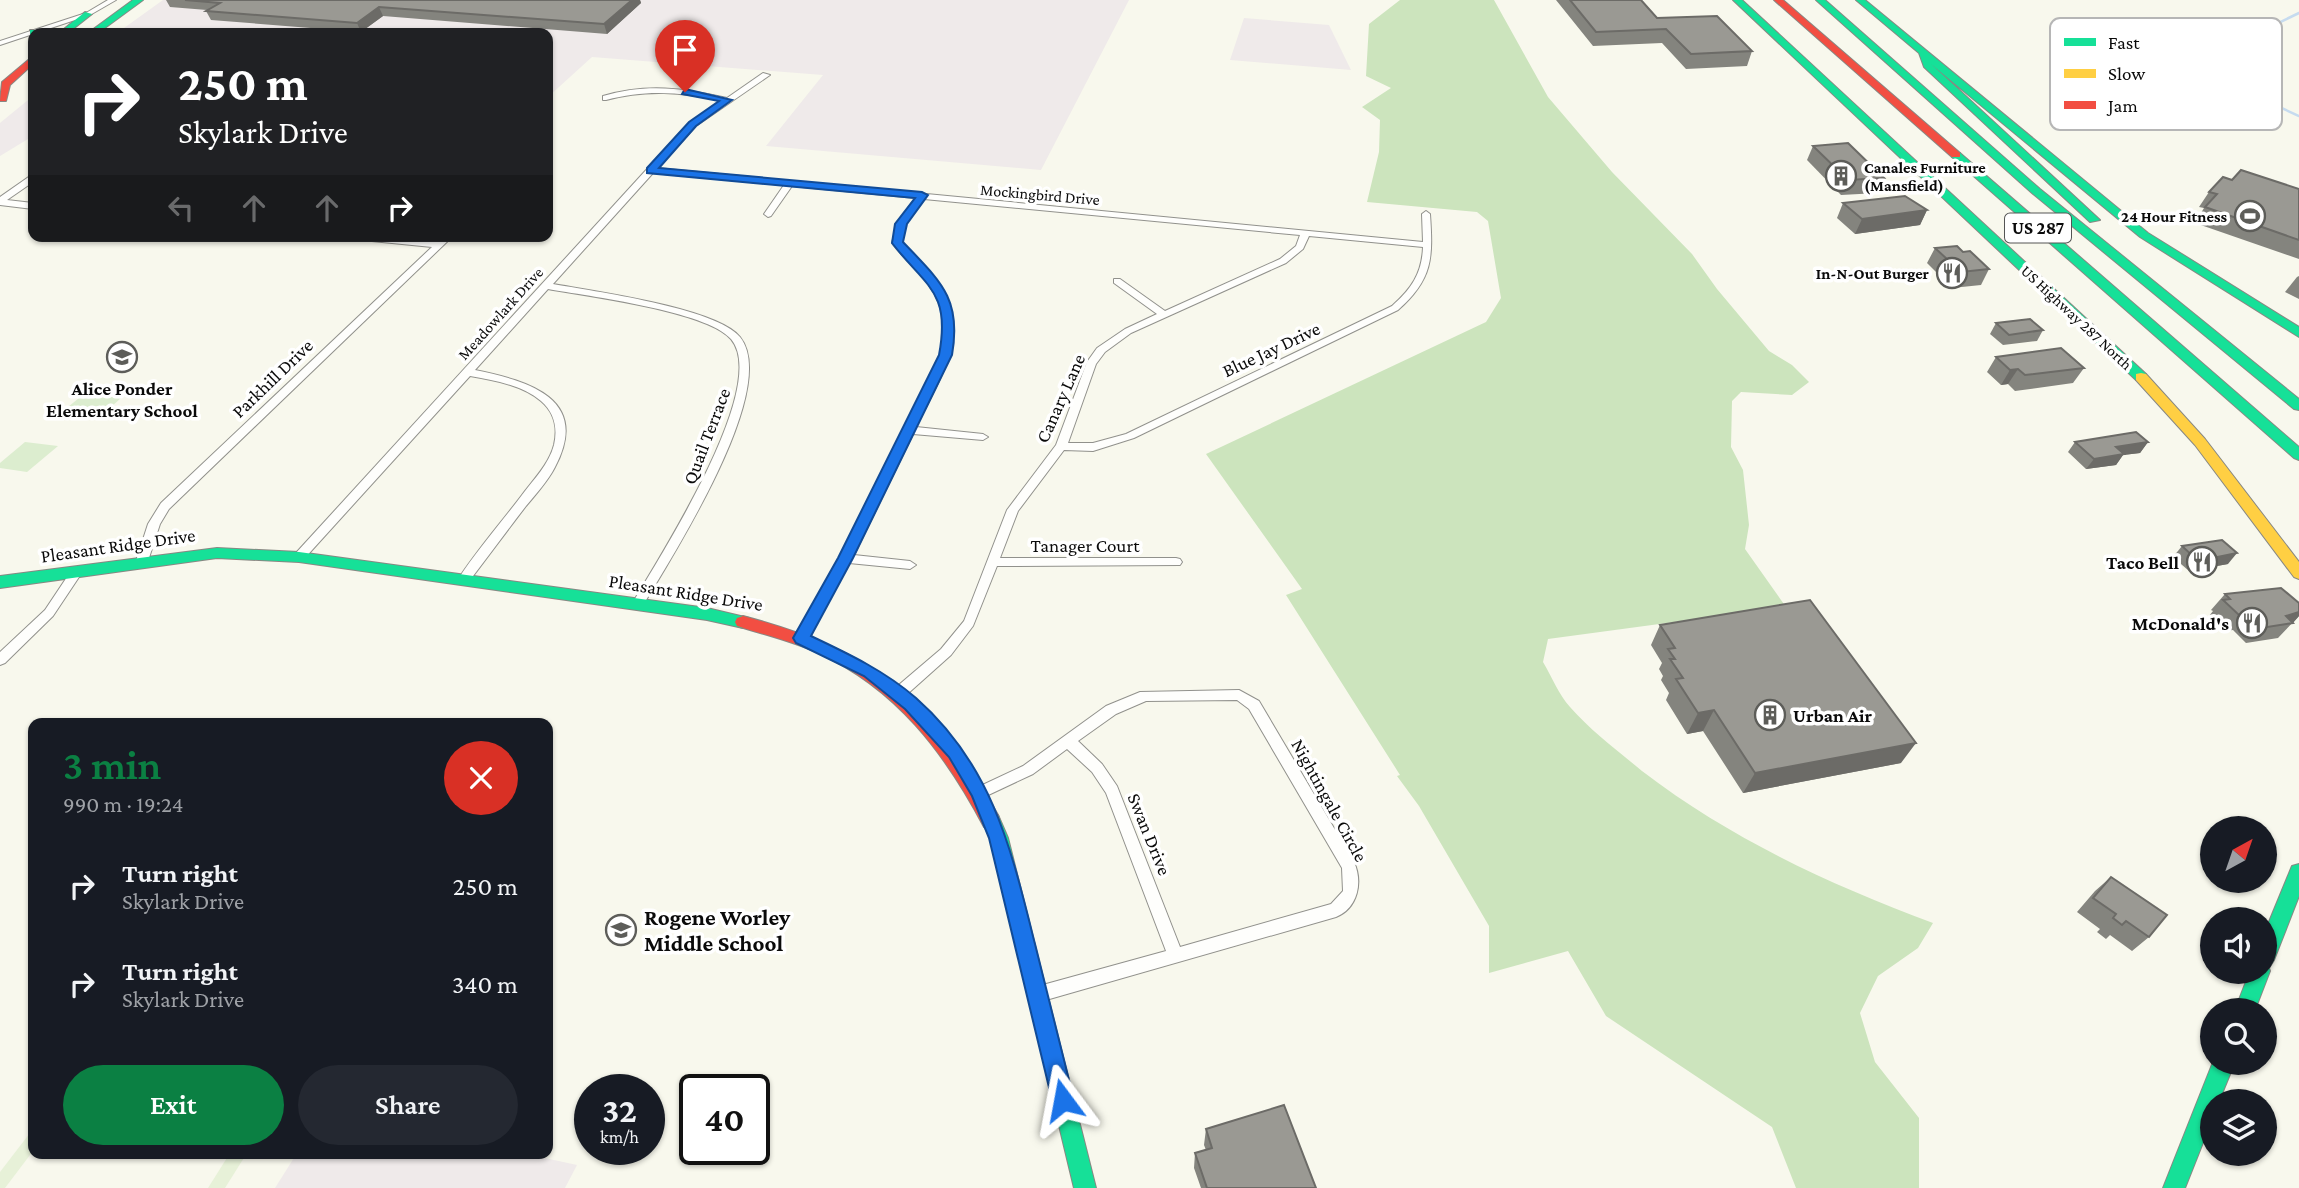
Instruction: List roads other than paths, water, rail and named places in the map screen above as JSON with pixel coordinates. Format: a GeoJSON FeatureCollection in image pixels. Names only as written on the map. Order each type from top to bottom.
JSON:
{"type":"FeatureCollection","features":[{"type":"Feature","properties":{"kind":"main road"},"geometry":{"type":"LineString","coordinates":[[99,28],[139,0]]}},
{"type":"Feature","properties":{"kind":"main road","name":"US Highway 287 North"},"geometry":{"type":"LineString","coordinates":[[1737,0],[1938,192],[2121,356],[2200,442],[2299,573]]}},
{"type":"Feature","properties":{"kind":"main road","name":"US 287"},"geometry":{"type":"LineString","coordinates":[[1779,0],[2299,455]]}},
{"type":"Feature","properties":{"kind":"main road","name":"US 287"},"geometry":{"type":"LineString","coordinates":[[1820,0],[2036,191],[2299,405]]}},
{"type":"Feature","properties":{"kind":"main road"},"geometry":{"type":"LineString","coordinates":[[1860,0],[2144,235],[2299,333]]}},
{"type":"Feature","properties":{"kind":"main road"},"geometry":{"type":"LineString","coordinates":[[70,28],[88,14]]}},
{"type":"Feature","properties":{"kind":"main road"},"geometry":{"type":"LineString","coordinates":[[1923,54],[1927,65],[2165,286],[2194,318]]}},
{"type":"Feature","properties":{"kind":"main road"},"geometry":{"type":"LineString","coordinates":[[1,100],[5,84],[28,63]]}},
{"type":"Feature","properties":{"kind":"main road"},"geometry":{"type":"LineString","coordinates":[[1,100],[28,80]]}},
{"type":"Feature","properties":{"kind":"main road"},"geometry":{"type":"LineString","coordinates":[[2262,522],[2299,550]]}},
{"type":"Feature","properties":{"kind":"main road","name":"Pleasant Ridge Drive"},"geometry":{"type":"LineString","coordinates":[[0,582],[75,574],[142,561],[217,554],[299,556],[760,624],[802,638],[849,660],[899,693],[924,715],[955,752],[979,793],[999,838],[1085,1188]]}},
{"type":"Feature","properties":{"kind":"main road"},"geometry":{"type":"LineString","coordinates":[[2277,928],[2299,873]]}},
{"type":"Feature","properties":{"kind":"main road"},"geometry":{"type":"LineString","coordinates":[[2174,1188],[2219,1075]]}},
{"type":"Feature","properties":{"kind":"street"},"geometry":{"type":"LineString","coordinates":[[47,28],[88,14],[113,0]]}},
{"type":"Feature","properties":{"kind":"street"},"geometry":{"type":"LineString","coordinates":[[0,43],[28,35]]}},
{"type":"Feature","properties":{"kind":"street","name":"Meadowlark Drive"},"geometry":{"type":"LineString","coordinates":[[299,556],[693,124],[766,75]]}},
{"type":"Feature","properties":{"kind":"street"},"geometry":{"type":"LineString","coordinates":[[607,98],[629,91],[663,90],[727,100]]}},
{"type":"Feature","properties":{"kind":"street","name":"Mockingbird Drive"},"geometry":{"type":"LineString","coordinates":[[651,170],[1427,245]]}},
{"type":"Feature","properties":{"kind":"street"},"geometry":{"type":"LineString","coordinates":[[0,202],[28,182]]}},
{"type":"Feature","properties":{"kind":"street"},"geometry":{"type":"LineString","coordinates":[[768,214],[789,184]]}},
{"type":"Feature","properties":{"kind":"street"},"geometry":{"type":"LineString","coordinates":[[802,638],[846,558],[946,355],[950,330],[947,304],[937,285],[897,243],[901,224],[922,195]]}},
{"type":"Feature","properties":{"kind":"street"},"geometry":{"type":"LineString","coordinates":[[0,202],[28,205]]}},
{"type":"Feature","properties":{"kind":"street","name":"Blue Jay Drive"},"geometry":{"type":"LineString","coordinates":[[1061,446],[1093,447],[1130,436],[1395,308],[1418,287],[1428,268],[1426,214]]}},
{"type":"Feature","properties":{"kind":"street","name":"Canary Lane"},"geometry":{"type":"LineString","coordinates":[[899,693],[946,652],[970,624],[1013,510],[1061,446],[1091,364],[1101,350],[1125,332],[1275,266],[1297,250],[1306,232]]}},
{"type":"Feature","properties":{"kind":"street"},"geometry":{"type":"LineString","coordinates":[[411,242],[440,245]]}},
{"type":"Feature","properties":{"kind":"street","name":"Parkhill Drive"},"geometry":{"type":"LineString","coordinates":[[142,561],[153,524],[165,506],[443,242]]}},
{"type":"Feature","properties":{"kind":"street"},"geometry":{"type":"LineString","coordinates":[[1118,281],[1163,314]]}},
{"type":"Feature","properties":{"kind":"street","name":"Quail Terrace"},"geometry":{"type":"LineString","coordinates":[[547,286],[703,320],[736,338],[747,361],[746,380],[732,426],[700,500],[638,604]]}},
{"type":"Feature","properties":{"kind":"street"},"geometry":{"type":"LineString","coordinates":[[463,581],[549,468],[560,451],[563,429],[561,415],[540,395],[507,380],[467,372]]}},
{"type":"Feature","properties":{"kind":"street"},"geometry":{"type":"LineString","coordinates":[[909,430],[983,436]]}},
{"type":"Feature","properties":{"kind":"street"},"geometry":{"type":"LineString","coordinates":[[846,558],[910,565]]}},
{"type":"Feature","properties":{"kind":"street","name":"Tanager Court"},"geometry":{"type":"LineString","coordinates":[[995,562],[1176,562]]}},
{"type":"Feature","properties":{"kind":"street"},"geometry":{"type":"LineString","coordinates":[[0,660],[49,612],[75,574]]}},
{"type":"Feature","properties":{"kind":"street","name":"Nightingale Circle"},"geometry":{"type":"LineString","coordinates":[[979,793],[1028,770],[1111,710],[1145,696],[1240,695],[1254,705],[1349,867],[1354,886],[1348,900],[1336,910],[1039,994]]}},
{"type":"Feature","properties":{"kind":"street","name":"Swan Drive"},"geometry":{"type":"LineString","coordinates":[[1067,740],[1097,768],[1112,790],[1176,956]]}},
{"type":"Feature","properties":{"kind":"waterway"},"geometry":{"type":"LineString","coordinates":[[2282,21],[2299,13]]}},
{"type":"Feature","properties":{"kind":"waterway"},"geometry":{"type":"LineString","coordinates":[[2282,108],[2299,116]]}},
{"type":"Feature","properties":{"kind":"place","name":"Canales Furniture (Mansfield)"},"geometry":{"type":"Point","coordinates":[1841,176]}},
{"type":"Feature","properties":{"kind":"place","name":"24 Hour Fitness"},"geometry":{"type":"Point","coordinates":[2250,216]}},
{"type":"Feature","properties":{"kind":"place","name":"In-N-Out Burger"},"geometry":{"type":"Point","coordinates":[1952,273]}},
{"type":"Feature","properties":{"kind":"place","name":"Alice Ponder Elementary School"},"geometry":{"type":"Point","coordinates":[122,357]}},
{"type":"Feature","properties":{"kind":"place","name":"Taco Bell"},"geometry":{"type":"Point","coordinates":[2202,562]}},
{"type":"Feature","properties":{"kind":"place","name":"McDonald's"},"geometry":{"type":"Point","coordinates":[2252,623]}},
{"type":"Feature","properties":{"kind":"place","name":"Urban Air"},"geometry":{"type":"Point","coordinates":[1770,715]}},
{"type":"Feature","properties":{"kind":"place","name":"Rogene Worley Middle School"},"geometry":{"type":"Point","coordinates":[621,930]}}]}
